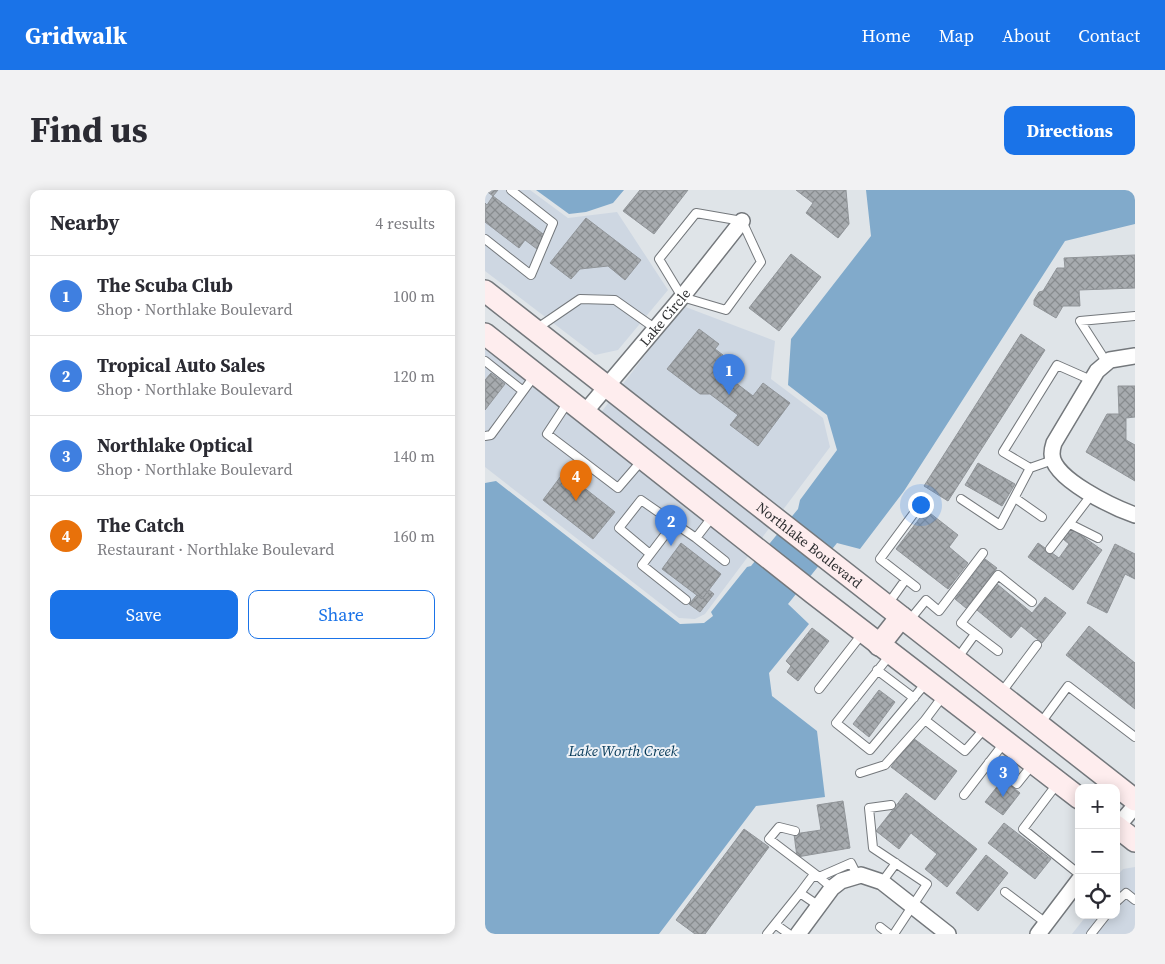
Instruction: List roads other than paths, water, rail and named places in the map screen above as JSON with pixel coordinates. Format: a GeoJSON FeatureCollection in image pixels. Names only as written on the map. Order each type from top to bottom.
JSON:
{"type":"FeatureCollection","features":[{"type":"Feature","properties":{"kind":"main road","name":"Northlake Boulevard"},"geometry":{"type":"LineString","coordinates":[[485,291],[1135,800]]}},
{"type":"Feature","properties":{"kind":"main road"},"geometry":{"type":"LineString","coordinates":[[489,350],[530,382],[577,406],[878,644],[1075,795]]}},
{"type":"Feature","properties":{"kind":"main road"},"geometry":{"type":"LineString","coordinates":[[878,644],[899,615]]}},
{"type":"Feature","properties":{"kind":"main road"},"geometry":{"type":"LineString","coordinates":[[1120,829],[1135,841]]}},
{"type":"Feature","properties":{"kind":"street","name":"Lake Circle"},"geometry":{"type":"LineString","coordinates":[[577,406],[608,386],[742,221]]}},
{"type":"Feature","properties":{"kind":"street"},"geometry":{"type":"LineString","coordinates":[[1135,356],[1123,356],[1107,363],[1091,380],[1054,443],[1051,456],[1057,468],[1074,483],[1109,504],[1135,515]]}},
{"type":"Feature","properties":{"kind":"street"},"geometry":{"type":"LineString","coordinates":[[1120,824],[1135,806]]}},
{"type":"Feature","properties":{"kind":"street"},"geometry":{"type":"LineString","coordinates":[[797,934],[833,888],[841,881],[857,875],[872,877],[882,882],[948,934]]}},
{"type":"Feature","properties":{"kind":"street"},"geometry":{"type":"LineString","coordinates":[[1042,928],[1075,885]]}},
{"type":"Feature","properties":{"kind":"lane"},"geometry":{"type":"LineString","coordinates":[[485,239],[531,275],[553,223],[511,190]]}},
{"type":"Feature","properties":{"kind":"lane"},"geometry":{"type":"LineString","coordinates":[[696,213],[742,221],[761,262],[726,310],[682,297],[659,259],[696,213]]}},
{"type":"Feature","properties":{"kind":"lane"},"geometry":{"type":"LineString","coordinates":[[534,330],[580,299],[615,300],[655,329]]}},
{"type":"Feature","properties":{"kind":"lane"},"geometry":{"type":"LineString","coordinates":[[1107,363],[1080,321],[1135,316]]}},
{"type":"Feature","properties":{"kind":"lane"},"geometry":{"type":"LineString","coordinates":[[1030,468],[1003,452],[1057,365],[1091,380]]}},
{"type":"Feature","properties":{"kind":"lane"},"geometry":{"type":"LineString","coordinates":[[485,436],[491,435],[530,382]]}},
{"type":"Feature","properties":{"kind":"lane"},"geometry":{"type":"LineString","coordinates":[[577,406],[547,434],[618,488],[643,458]]}},
{"type":"Feature","properties":{"kind":"lane"},"geometry":{"type":"LineString","coordinates":[[961,499],[1000,525],[1030,468],[1053,460]]}},
{"type":"Feature","properties":{"kind":"lane"},"geometry":{"type":"LineString","coordinates":[[1050,549],[1092,494]]}},
{"type":"Feature","properties":{"kind":"lane"},"geometry":{"type":"LineString","coordinates":[[1015,498],[1043,517]]}},
{"type":"Feature","properties":{"kind":"lane"},"geometry":{"type":"LineString","coordinates":[[650,554],[619,528],[641,500],[696,538],[725,561]]}},
{"type":"Feature","properties":{"kind":"lane"},"geometry":{"type":"LineString","coordinates":[[916,587],[880,559],[920,505]]}},
{"type":"Feature","properties":{"kind":"lane"},"geometry":{"type":"LineString","coordinates":[[696,538],[715,514]]}},
{"type":"Feature","properties":{"kind":"lane"},"geometry":{"type":"LineString","coordinates":[[674,523],[642,565],[686,600]]}},
{"type":"Feature","properties":{"kind":"lane"},"geometry":{"type":"LineString","coordinates":[[1070,524],[1098,538]]}},
{"type":"Feature","properties":{"kind":"lane"},"geometry":{"type":"LineString","coordinates":[[899,615],[926,600],[939,611],[983,553]]}},
{"type":"Feature","properties":{"kind":"lane"},"geometry":{"type":"LineString","coordinates":[[998,651],[961,623],[998,575],[1032,602]]}},
{"type":"Feature","properties":{"kind":"lane"},"geometry":{"type":"LineString","coordinates":[[899,615],[906,579]]}},
{"type":"Feature","properties":{"kind":"lane"},"geometry":{"type":"LineString","coordinates":[[956,660],[975,634]]}},
{"type":"Feature","properties":{"kind":"lane"},"geometry":{"type":"LineString","coordinates":[[878,644],[877,670],[836,723],[870,750],[927,681]]}},
{"type":"Feature","properties":{"kind":"lane"},"geometry":{"type":"LineString","coordinates":[[819,689],[878,644]]}},
{"type":"Feature","properties":{"kind":"lane"},"geometry":{"type":"LineString","coordinates":[[1000,694],[1037,645]]}},
{"type":"Feature","properties":{"kind":"lane"},"geometry":{"type":"LineString","coordinates":[[877,670],[914,698]]}},
{"type":"Feature","properties":{"kind":"lane"},"geometry":{"type":"LineString","coordinates":[[1039,725],[1068,686],[1135,737]]}},
{"type":"Feature","properties":{"kind":"lane"},"geometry":{"type":"LineString","coordinates":[[860,773],[885,764],[945,695]]}},
{"type":"Feature","properties":{"kind":"lane"},"geometry":{"type":"LineString","coordinates":[[925,720],[965,751],[986,726]]}},
{"type":"Feature","properties":{"kind":"lane"},"geometry":{"type":"LineString","coordinates":[[964,795],[1005,742]]}},
{"type":"Feature","properties":{"kind":"lane"},"geometry":{"type":"LineString","coordinates":[[989,762],[1017,784],[1033,763]]}},
{"type":"Feature","properties":{"kind":"lane"},"geometry":{"type":"LineString","coordinates":[[1058,782],[1023,829],[1075,871]]}},
{"type":"Feature","properties":{"kind":"lane"},"geometry":{"type":"LineString","coordinates":[[891,805],[869,808],[873,848],[927,884],[894,934]]}},
{"type":"Feature","properties":{"kind":"lane"},"geometry":{"type":"LineString","coordinates":[[795,831],[779,828],[769,839],[833,888]]}},
{"type":"Feature","properties":{"kind":"lane"},"geometry":{"type":"LineString","coordinates":[[767,934],[812,878],[819,877],[851,863],[857,875]]}},
{"type":"Feature","properties":{"kind":"lane"},"geometry":{"type":"LineString","coordinates":[[882,882],[896,863]]}},
{"type":"Feature","properties":{"kind":"lane"},"geometry":{"type":"LineString","coordinates":[[1005,892],[1042,928]]}},
{"type":"Feature","properties":{"kind":"lane"},"geometry":{"type":"LineString","coordinates":[[800,893],[819,906]]}},
{"type":"Feature","properties":{"kind":"lane"},"geometry":{"type":"LineString","coordinates":[[1120,898],[1126,893],[1135,900]]}},
{"type":"Feature","properties":{"kind":"lane"},"geometry":{"type":"LineString","coordinates":[[1091,934],[1103,919]]}},
{"type":"Feature","properties":{"kind":"lane"},"geometry":{"type":"LineString","coordinates":[[775,924],[789,934]]}},
{"type":"Feature","properties":{"kind":"lane"},"geometry":{"type":"LineString","coordinates":[[880,927],[889,934]]}},
{"type":"Feature","properties":{"kind":"water"},"geometry":{"type":"Polygon","coordinates":[[[536,190],[624,190],[613,203],[586,212],[569,214],[536,190]]]}},
{"type":"Feature","properties":{"kind":"water","name":"Lake Worth Creek"},"geometry":{"type":"Polygon","coordinates":[[[866,190],[1135,190],[1135,224],[1065,241],[904,491],[860,549],[837,543],[788,604],[809,624],[769,673],[772,696],[817,731],[825,797],[756,806],[659,934],[485,934],[485,483],[496,481],[680,624],[704,623],[713,616],[711,612],[747,567],[751,566],[798,509],[800,500],[837,450],[827,415],[788,385],[791,339],[871,236],[866,190]]]}},
{"type":"Feature","properties":{"kind":"place","name":"The Scuba Club"},"geometry":{"type":"Point","coordinates":[729,395]}},
{"type":"Feature","properties":{"kind":"place","name":"The Catch"},"geometry":{"type":"Point","coordinates":[576,501]}},
{"type":"Feature","properties":{"kind":"place","name":"Tropical Auto Sales"},"geometry":{"type":"Point","coordinates":[671,546]}},
{"type":"Feature","properties":{"kind":"place","name":"Northlake Optical"},"geometry":{"type":"Point","coordinates":[1003,797]}}]}
